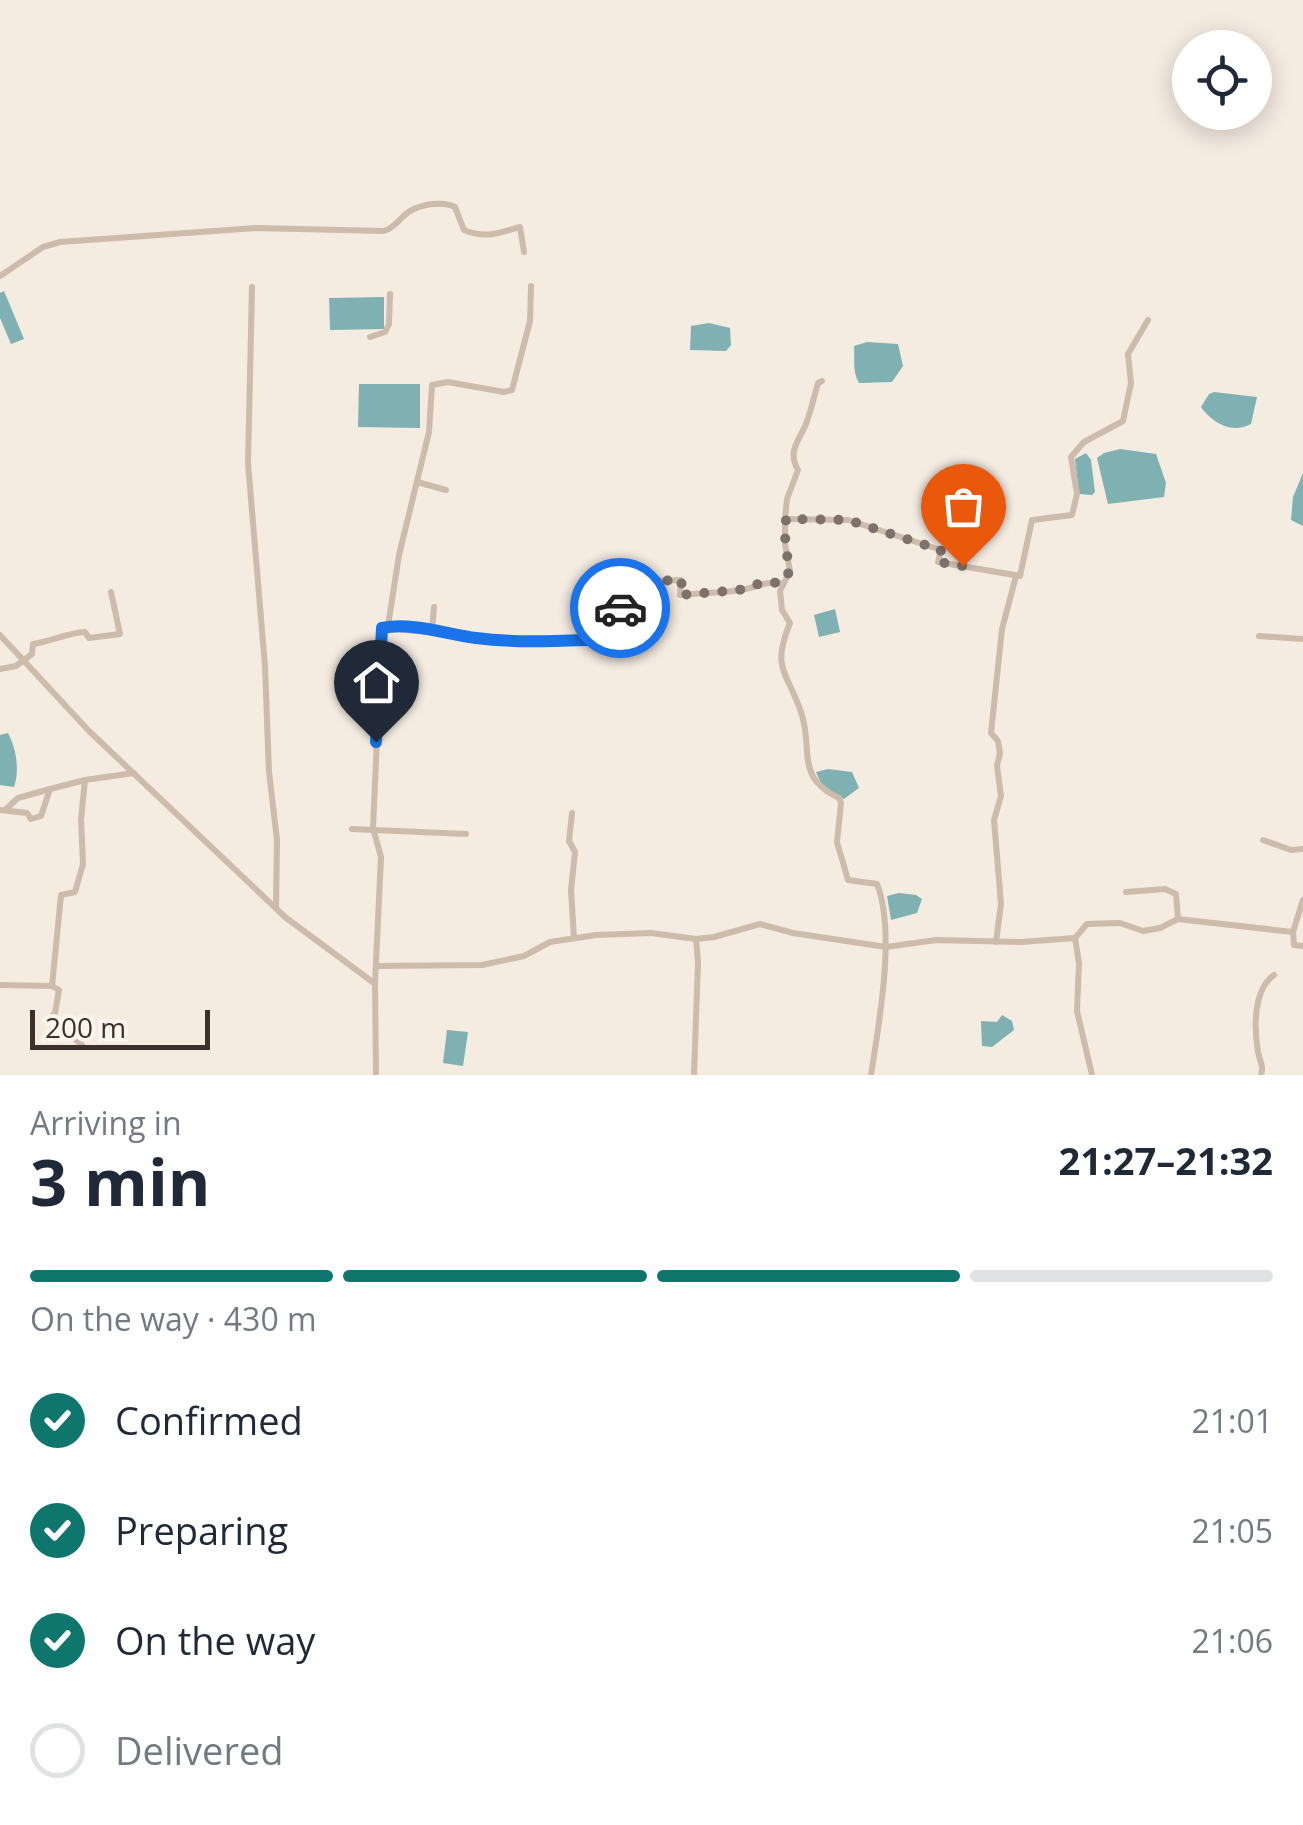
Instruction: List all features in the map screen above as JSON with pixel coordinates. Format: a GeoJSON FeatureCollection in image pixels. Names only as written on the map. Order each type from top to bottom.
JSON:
{"type":"FeatureCollection","features":[{"type":"Feature","properties":{"kind":"street"},"geometry":{"type":"LineString","coordinates":[[0,276],[42,246],[60,242],[256,228],[384,232],[412,210],[447,203],[455,206],[464,230],[471,233],[486,236],[520,226],[524,252]]}},
{"type":"Feature","properties":{"kind":"street"},"geometry":{"type":"LineString","coordinates":[[388,626],[398,555],[430,432],[432,384],[448,382],[512,390],[530,321],[531,286]]}},
{"type":"Feature","properties":{"kind":"street"},"geometry":{"type":"LineString","coordinates":[[252,287],[248,463],[277,840],[276,908]]}},
{"type":"Feature","properties":{"kind":"street"},"geometry":{"type":"LineString","coordinates":[[370,337],[385,332],[389,324],[390,294]]}},
{"type":"Feature","properties":{"kind":"street"},"geometry":{"type":"LineString","coordinates":[[786,519],[848,520],[941,550],[938,562],[1022,574],[1032,520],[1072,515],[1077,494],[1071,457],[1084,442],[1123,421],[1131,384],[1128,354],[1148,320]]}},
{"type":"Feature","properties":{"kind":"street"},"geometry":{"type":"LineString","coordinates":[[822,381],[794,447],[798,470],[788,499],[785,544],[790,571],[781,583],[782,610],[790,624],[780,656],[785,680],[804,723],[805,760],[821,789],[839,798],[836,842],[848,880],[878,884],[884,900],[886,947],[871,1075]]}},
{"type":"Feature","properties":{"kind":"street"},"geometry":{"type":"LineString","coordinates":[[417,482],[446,490]]}},
{"type":"Feature","properties":{"kind":"street"},"geometry":{"type":"LineString","coordinates":[[996,942],[1002,904],[994,820],[1001,796],[997,766],[1000,753],[998,740],[990,733],[1002,629],[1016,576]]}},
{"type":"Feature","properties":{"kind":"street"},"geometry":{"type":"LineString","coordinates":[[376,1075],[375,983],[381,857],[374,828],[382,628],[526,641],[618,639],[620,584],[625,582],[682,580],[680,595],[781,583]]}},
{"type":"Feature","properties":{"kind":"street"},"geometry":{"type":"LineString","coordinates":[[0,669],[16,666],[32,654],[34,644],[73,633],[86,632],[89,638],[120,634],[111,592]]}},
{"type":"Feature","properties":{"kind":"street"},"geometry":{"type":"LineString","coordinates":[[432,630],[434,607]]}},
{"type":"Feature","properties":{"kind":"street"},"geometry":{"type":"LineString","coordinates":[[0,635],[89,731],[276,908],[375,983]]}},
{"type":"Feature","properties":{"kind":"street"},"geometry":{"type":"LineString","coordinates":[[1259,636],[1303,639]]}},
{"type":"Feature","properties":{"kind":"street"},"geometry":{"type":"LineString","coordinates":[[3,810],[18,798],[50,788],[134,774]]}},
{"type":"Feature","properties":{"kind":"street"},"geometry":{"type":"LineString","coordinates":[[52,986],[61,896],[75,892],[84,864],[84,780]]}},
{"type":"Feature","properties":{"kind":"street"},"geometry":{"type":"LineString","coordinates":[[3,810],[27,813],[31,819],[41,816],[50,788]]}},
{"type":"Feature","properties":{"kind":"street"},"geometry":{"type":"LineString","coordinates":[[572,813],[569,842],[575,852],[571,890],[574,938]]}},
{"type":"Feature","properties":{"kind":"street"},"geometry":{"type":"LineString","coordinates":[[352,828],[466,834]]}},
{"type":"Feature","properties":{"kind":"street"},"geometry":{"type":"LineString","coordinates":[[1264,840],[1291,850],[1303,849]]}},
{"type":"Feature","properties":{"kind":"street"},"geometry":{"type":"LineString","coordinates":[[1126,892],[1165,889],[1176,894],[1178,920]]}},
{"type":"Feature","properties":{"kind":"street"},"geometry":{"type":"LineString","coordinates":[[1303,900],[1294,932],[1294,945],[1303,946]]}},
{"type":"Feature","properties":{"kind":"street"},"geometry":{"type":"LineString","coordinates":[[376,966],[482,965],[524,956],[550,942],[574,938],[634,933],[696,939],[768,924],[793,933],[886,947],[936,940],[1075,938],[1087,924],[1120,923],[1143,931],[1178,920],[1294,932]]}},
{"type":"Feature","properties":{"kind":"street"},"geometry":{"type":"LineString","coordinates":[[1075,938],[1079,962],[1077,1011],[1092,1075]]}},
{"type":"Feature","properties":{"kind":"street"},"geometry":{"type":"LineString","coordinates":[[694,1075],[696,939]]}},
{"type":"Feature","properties":{"kind":"street"},"geometry":{"type":"LineString","coordinates":[[1260,1075],[1263,1068],[1257,1037],[1258,998],[1274,975]]}},
{"type":"Feature","properties":{"kind":"street"},"geometry":{"type":"LineString","coordinates":[[0,984],[52,986],[59,990],[55,1013],[50,1018],[82,1045]]}},
{"type":"Feature","properties":{"kind":"water"},"geometry":{"type":"Polygon","coordinates":[[[4,291],[24,339],[11,344],[0,318],[0,293],[4,291]]]}},
{"type":"Feature","properties":{"kind":"water"},"geometry":{"type":"Polygon","coordinates":[[[384,297],[384,329],[330,330],[329,298],[384,297]]]}},
{"type":"Feature","properties":{"kind":"water"},"geometry":{"type":"Polygon","coordinates":[[[709,323],[730,328],[731,345],[726,351],[690,350],[691,326],[709,323]]]}},
{"type":"Feature","properties":{"kind":"water"},"geometry":{"type":"Polygon","coordinates":[[[867,342],[898,344],[903,366],[892,382],[859,383],[854,346],[867,342]]]}},
{"type":"Feature","properties":{"kind":"water"},"geometry":{"type":"Polygon","coordinates":[[[359,384],[420,384],[420,428],[358,427],[359,384]]]}},
{"type":"Feature","properties":{"kind":"water"},"geometry":{"type":"Polygon","coordinates":[[[1214,392],[1257,397],[1251,424],[1229,427],[1210,417],[1201,407],[1214,392]]]}},
{"type":"Feature","properties":{"kind":"water"},"geometry":{"type":"Polygon","coordinates":[[[1120,449],[1156,454],[1166,483],[1164,497],[1108,504],[1097,458],[1120,449]]]}},
{"type":"Feature","properties":{"kind":"water"},"geometry":{"type":"Polygon","coordinates":[[[1086,453],[1091,460],[1095,492],[1092,495],[1079,494],[1075,459],[1086,453]]]}},
{"type":"Feature","properties":{"kind":"water"},"geometry":{"type":"Polygon","coordinates":[[[1303,473],[1303,526],[1291,520],[1293,497],[1303,473]]]}},
{"type":"Feature","properties":{"kind":"water"},"geometry":{"type":"Polygon","coordinates":[[[835,609],[840,632],[819,637],[814,615],[835,609]]]}},
{"type":"Feature","properties":{"kind":"water"},"geometry":{"type":"Polygon","coordinates":[[[8,733],[16,759],[14,787],[0,785],[0,735],[8,733]]]}},
{"type":"Feature","properties":{"kind":"water"},"geometry":{"type":"Polygon","coordinates":[[[816,772],[852,772],[859,788],[844,799],[823,788],[816,772]]]}},
{"type":"Feature","properties":{"kind":"water"},"geometry":{"type":"Polygon","coordinates":[[[899,893],[922,899],[917,913],[891,920],[887,896],[899,893]]]}},
{"type":"Feature","properties":{"kind":"water"},"geometry":{"type":"Polygon","coordinates":[[[1002,1015],[1012,1021],[1014,1030],[992,1047],[982,1046],[981,1021],[997,1022],[1002,1015]]]}},
{"type":"Feature","properties":{"kind":"water"},"geometry":{"type":"Polygon","coordinates":[[[447,1030],[468,1032],[463,1066],[443,1063],[447,1030]]]}},
{"type":"Feature","properties":{"kind":"way so far"},"geometry":{"type":"LineString","coordinates":[[620,608],[620,584],[625,582],[682,580],[680,595],[781,583],[790,571],[786,519],[848,520],[867,525],[941,550],[938,562],[963,566]]}},
{"type":"Feature","properties":{"kind":"route"},"geometry":{"type":"LineString","coordinates":[[376,742],[382,628],[526,641],[618,639],[620,608]]}}]}
